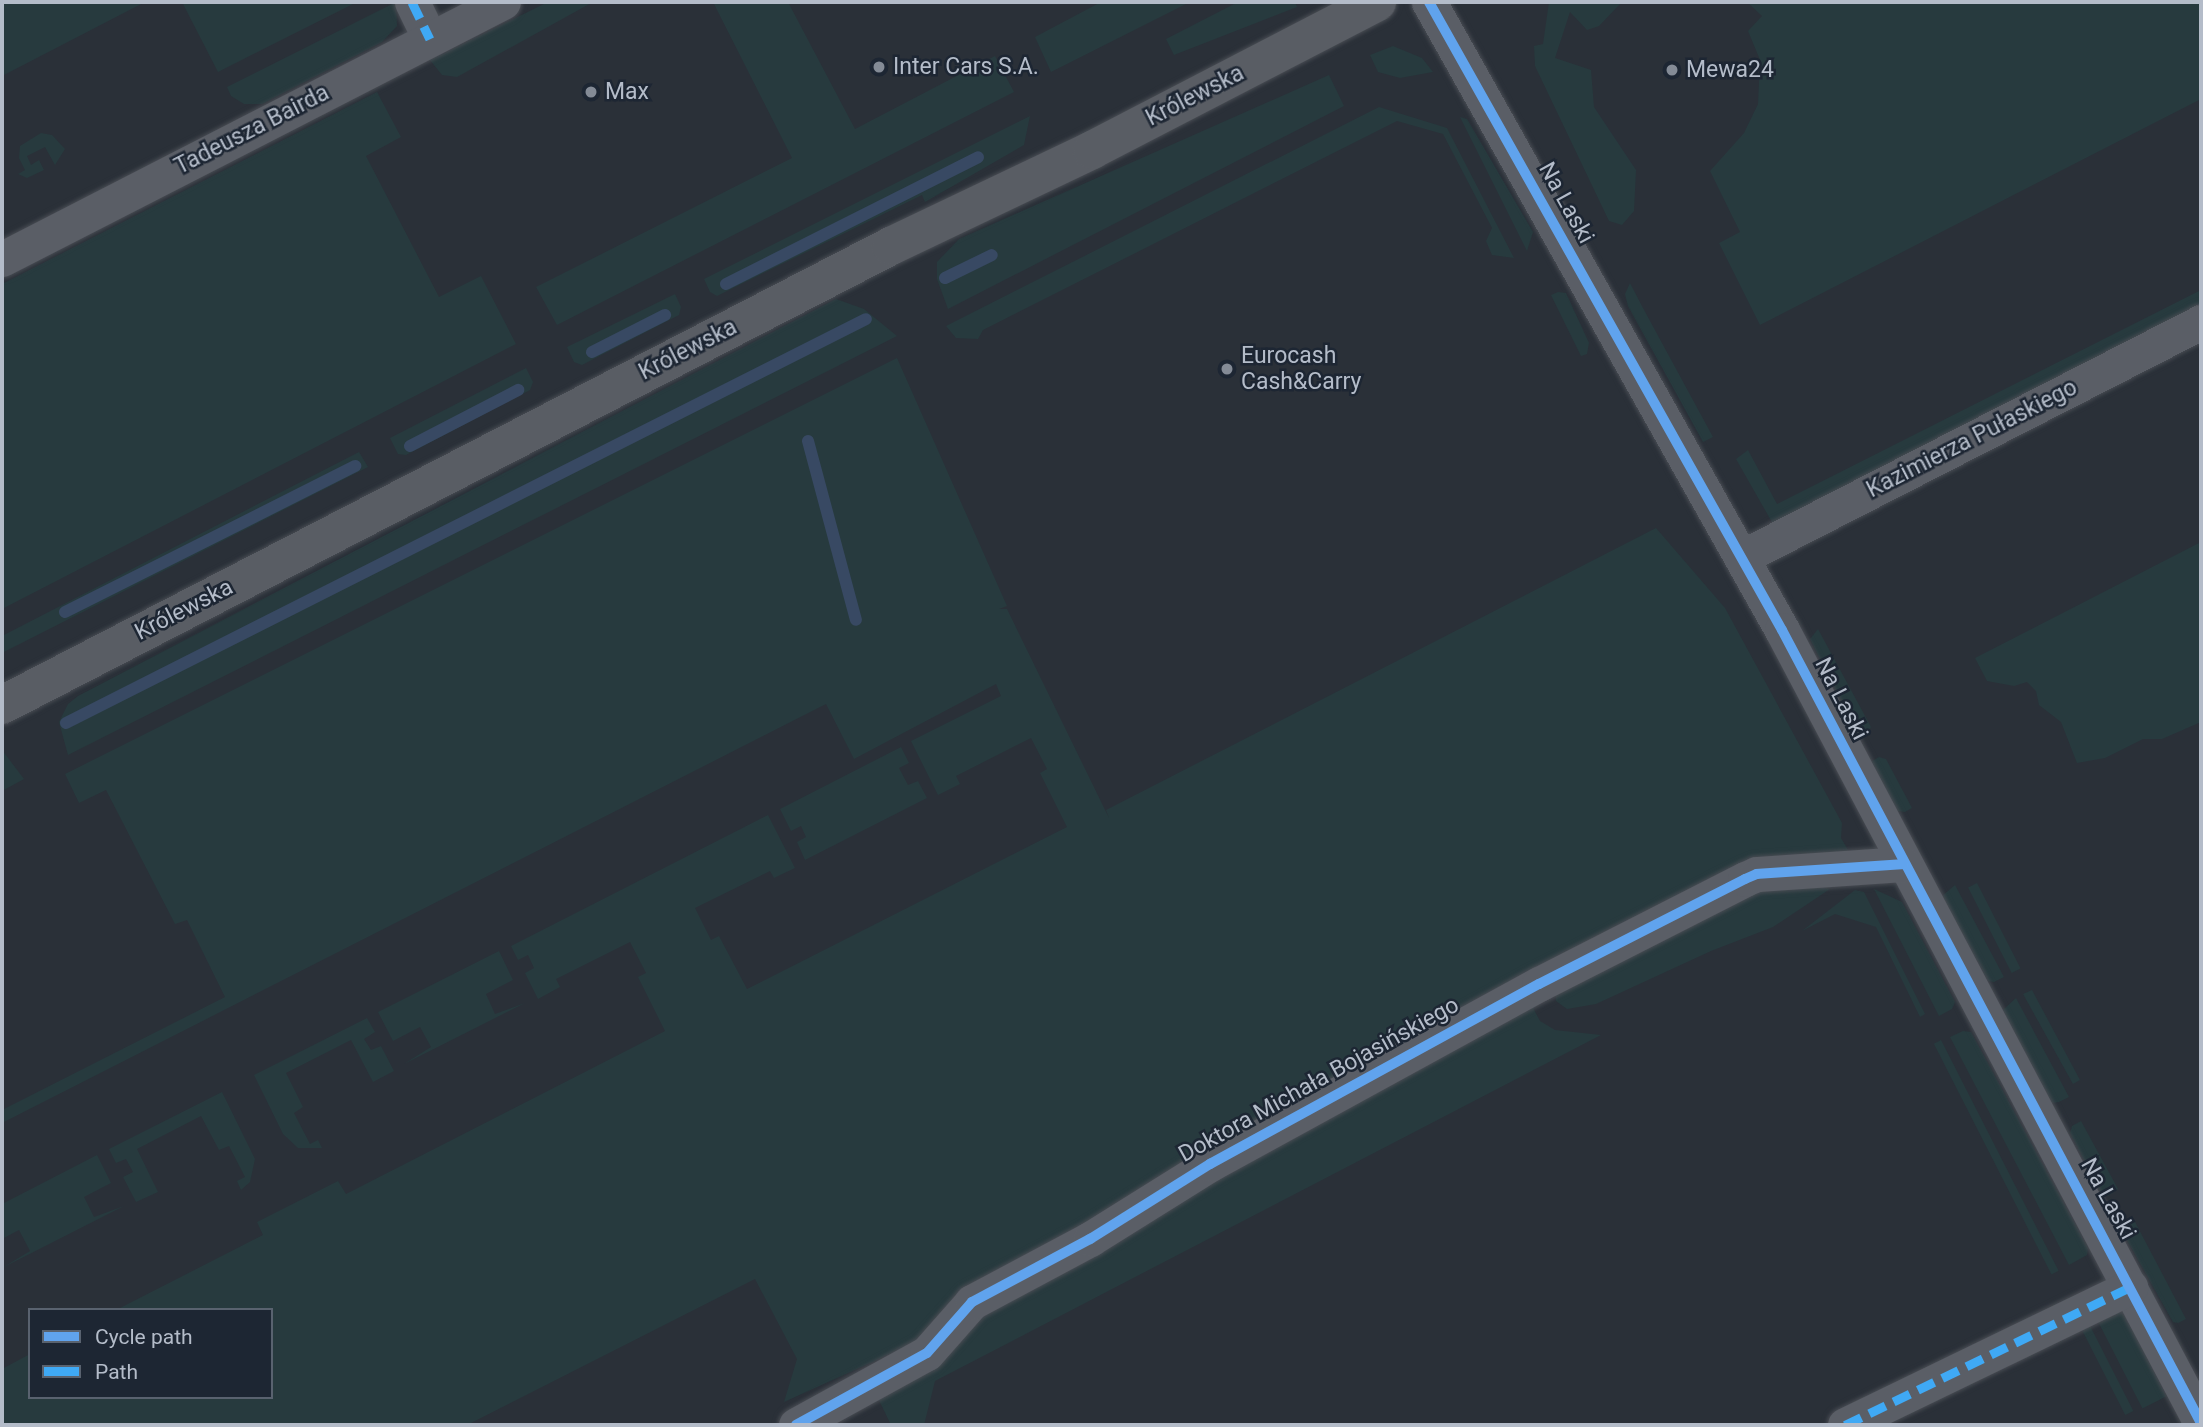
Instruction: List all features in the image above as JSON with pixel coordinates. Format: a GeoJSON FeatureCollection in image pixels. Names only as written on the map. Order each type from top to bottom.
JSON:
{"type":"FeatureCollection","features":[{"type":"Feature","properties":{"kind":"main road","name":"Królewska"},"geometry":{"type":"LineString","coordinates":[[2,705],[891,246],[1092,150],[1377,2]]}},
{"type":"Feature","properties":{"kind":"street"},"geometry":{"type":"LineString","coordinates":[[412,2],[430,39]]}},
{"type":"Feature","properties":{"kind":"street","name":"Tadeusza Bairda"},"geometry":{"type":"LineString","coordinates":[[2,259],[503,2]]}},
{"type":"Feature","properties":{"kind":"street","name":"Na Laski"},"geometry":{"type":"LineString","coordinates":[[1429,2],[1742,557],[2201,1423]]}},
{"type":"Feature","properties":{"kind":"street","name":"Kazimierza Pułaskiego"},"geometry":{"type":"LineString","coordinates":[[1742,557],[2201,321]]}},
{"type":"Feature","properties":{"kind":"street","name":"Doktora Michała Bojasińskiego"},"geometry":{"type":"LineString","coordinates":[[796,1425],[851,1412],[927,1353],[972,1302],[1461,1026],[1709,897],[1757,874],[1904,864]]}},
{"type":"Feature","properties":{"kind":"street"},"geometry":{"type":"LineString","coordinates":[[1844,1425],[2130,1287]]}},
{"type":"Feature","properties":{"kind":"green space"},"geometry":{"type":"Polygon","coordinates":[[[2,2],[145,2],[2,76],[2,2]]]}},
{"type":"Feature","properties":{"kind":"green space"},"geometry":{"type":"Polygon","coordinates":[[[182,2],[357,2],[218,72],[182,2]]]}},
{"type":"Feature","properties":{"kind":"green space"},"geometry":{"type":"Polygon","coordinates":[[[396,2],[397,26],[382,42],[262,104],[244,104],[231,96],[227,87],[396,2]]]}},
{"type":"Feature","properties":{"kind":"green space"},"geometry":{"type":"Polygon","coordinates":[[[548,2],[593,2],[457,77],[442,75],[430,60],[548,2]]]}},
{"type":"Feature","properties":{"kind":"green space"},"geometry":{"type":"Polygon","coordinates":[[[713,2],[788,2],[855,129],[995,56],[1014,92],[557,325],[536,287],[792,158],[713,2]]]}},
{"type":"Feature","properties":{"kind":"green space"},"geometry":{"type":"Polygon","coordinates":[[[1101,2],[1190,2],[1051,72],[1035,37],[1101,2]]]}},
{"type":"Feature","properties":{"kind":"green space"},"geometry":{"type":"Polygon","coordinates":[[[1238,2],[1295,2],[1297,7],[1174,55],[1166,39],[1238,2]]]}},
{"type":"Feature","properties":{"kind":"green space"},"geometry":{"type":"Polygon","coordinates":[[[1549,2],[1622,2],[1599,26],[1587,30],[1570,12],[1555,58],[1591,70],[1594,107],[1636,170],[1634,211],[1622,225],[1609,221],[1535,66],[1534,46],[1543,44],[1549,2]]]}},
{"type":"Feature","properties":{"kind":"green space"},"geometry":{"type":"Polygon","coordinates":[[[1747,2],[2201,2],[2201,99],[1760,325],[1719,243],[1740,232],[1710,171],[1744,133],[1758,104],[1760,60],[1748,31],[1762,16],[1747,2]]]}},
{"type":"Feature","properties":{"kind":"green space"},"geometry":{"type":"Polygon","coordinates":[[[1393,46],[1422,58],[1433,72],[1400,78],[1378,72],[1370,55],[1393,46]]]}},
{"type":"Feature","properties":{"kind":"green space"},"geometry":{"type":"Polygon","coordinates":[[[1329,75],[1344,106],[948,309],[937,279],[937,262],[959,239],[1329,75]]]}},
{"type":"Feature","properties":{"kind":"green space"},"geometry":{"type":"Polygon","coordinates":[[[377,92],[401,137],[366,156],[439,297],[481,276],[516,344],[2,609],[2,284],[377,92]]]}},
{"type":"Feature","properties":{"kind":"green space"},"geometry":{"type":"Polygon","coordinates":[[[1379,107],[1447,128],[1514,258],[1492,255],[1486,241],[1492,228],[1443,134],[1397,121],[983,330],[978,339],[956,338],[946,326],[1379,107]]]}},
{"type":"Feature","properties":{"kind":"green space"},"geometry":{"type":"Polygon","coordinates":[[[1030,116],[1024,145],[925,202],[922,195],[717,296],[710,292],[704,279],[1030,116]]]}},
{"type":"Feature","properties":{"kind":"green space"},"geometry":{"type":"Polygon","coordinates":[[[1460,117],[1467,119],[1533,232],[1527,251],[1460,117]]]}},
{"type":"Feature","properties":{"kind":"green space"},"geometry":{"type":"Polygon","coordinates":[[[41,133],[52,135],[65,149],[55,165],[45,147],[27,156],[31,165],[39,160],[44,170],[27,178],[18,174],[25,170],[19,158],[20,146],[41,133]]]}},
{"type":"Feature","properties":{"kind":"green space"},"geometry":{"type":"Polygon","coordinates":[[[1630,283],[1713,437],[1703,442],[1628,306],[1625,294],[1630,283]]]}},
{"type":"Feature","properties":{"kind":"green space"},"geometry":{"type":"Polygon","coordinates":[[[2201,290],[2201,304],[1773,524],[1736,459],[1748,450],[1777,504],[2201,290]]]}},
{"type":"Feature","properties":{"kind":"green space"},"geometry":{"type":"Polygon","coordinates":[[[1566,293],[1589,343],[1587,354],[1581,356],[1551,295],[1566,293]]]}},
{"type":"Feature","properties":{"kind":"green space"},"geometry":{"type":"Polygon","coordinates":[[[675,294],[681,307],[679,315],[582,365],[574,362],[567,347],[675,294]]]}},
{"type":"Feature","properties":{"kind":"green space"},"geometry":{"type":"Polygon","coordinates":[[[836,299],[864,309],[897,336],[68,755],[59,722],[68,704],[78,696],[836,299]]]}},
{"type":"Feature","properties":{"kind":"green space"},"geometry":{"type":"Polygon","coordinates":[[[897,358],[1007,606],[999,609],[1007,609],[1109,818],[1106,810],[1656,528],[1725,608],[1842,823],[1841,838],[1851,855],[1773,857],[901,1349],[784,1402],[797,1359],[755,1279],[467,1425],[2,1425],[2,1369],[28,1355],[28,1399],[273,1399],[273,1308],[120,1308],[263,1235],[257,1222],[338,1181],[346,1194],[665,1031],[638,977],[646,973],[630,942],[556,979],[560,987],[538,999],[525,973],[534,968],[528,955],[518,960],[511,946],[768,815],[795,868],[774,878],[770,871],[695,908],[711,940],[719,936],[747,989],[1067,827],[1040,773],[1047,769],[1031,738],[956,776],[960,784],[938,795],[911,741],[1001,696],[996,684],[854,759],[826,704],[2,1123],[2,1110],[225,997],[187,920],[175,924],[106,790],[79,803],[65,774],[897,358]]]}},
{"type":"Feature","properties":{"kind":"green space"},"geometry":{"type":"Polygon","coordinates":[[[526,368],[533,382],[530,390],[406,455],[398,454],[390,438],[526,368]]]}},
{"type":"Feature","properties":{"kind":"green space"},"geometry":{"type":"Polygon","coordinates":[[[359,452],[368,467],[2,653],[2,636],[359,452]]]}},
{"type":"Feature","properties":{"kind":"green space"},"geometry":{"type":"Polygon","coordinates":[[[2201,542],[2201,722],[2162,739],[2143,739],[2105,758],[2077,763],[2061,722],[2039,705],[2036,691],[2027,682],[2014,686],[1987,681],[1975,658],[2201,542]]]}},
{"type":"Feature","properties":{"kind":"green space"},"geometry":{"type":"Polygon","coordinates":[[[1818,629],[1871,727],[1860,738],[1810,639],[1818,629]]]}},
{"type":"Feature","properties":{"kind":"green space"},"geometry":{"type":"Polygon","coordinates":[[[901,747],[909,763],[899,768],[908,785],[918,781],[927,798],[805,860],[797,842],[806,837],[801,826],[791,831],[780,809],[901,747]]]}},
{"type":"Feature","properties":{"kind":"green space"},"geometry":{"type":"Polygon","coordinates":[[[2,750],[24,779],[2,791],[2,750]]]}},
{"type":"Feature","properties":{"kind":"green space"},"geometry":{"type":"Polygon","coordinates":[[[1879,757],[1886,759],[1912,808],[1905,812],[1897,811],[1871,762],[1879,757]]]}},
{"type":"Feature","properties":{"kind":"green space"},"geometry":{"type":"Polygon","coordinates":[[[1977,883],[2021,969],[2012,973],[1968,888],[1977,883]]]}},
{"type":"Feature","properties":{"kind":"green space"},"geometry":{"type":"Polygon","coordinates":[[[1809,885],[1830,889],[1773,927],[1711,951],[1596,1004],[1567,1009],[1556,1001],[1556,993],[1745,889],[1809,885]]]}},
{"type":"Feature","properties":{"kind":"green space"},"geometry":{"type":"Polygon","coordinates":[[[1955,885],[2004,977],[1994,982],[1988,981],[1942,896],[1955,885]]]}},
{"type":"Feature","properties":{"kind":"green space"},"geometry":{"type":"Polygon","coordinates":[[[1874,889],[1902,902],[1955,1002],[1952,1009],[1939,1016],[1874,889]]]}},
{"type":"Feature","properties":{"kind":"green space"},"geometry":{"type":"Polygon","coordinates":[[[1855,890],[1864,892],[1925,1014],[1920,1017],[1876,927],[1835,914],[1802,931],[1855,890]]]}},
{"type":"Feature","properties":{"kind":"green space"},"geometry":{"type":"Polygon","coordinates":[[[499,951],[513,980],[486,994],[495,1014],[525,1003],[404,1064],[431,1047],[420,1027],[393,1041],[378,1012],[499,951]]]}},
{"type":"Feature","properties":{"kind":"green space"},"geometry":{"type":"Polygon","coordinates":[[[2032,990],[2080,1080],[2073,1084],[2023,994],[2032,990]]]}},
{"type":"Feature","properties":{"kind":"green space"},"geometry":{"type":"Polygon","coordinates":[[[2016,998],[2069,1097],[2059,1102],[2052,1103],[2002,1011],[2016,998]]]}},
{"type":"Feature","properties":{"kind":"green space"},"geometry":{"type":"Polygon","coordinates":[[[1529,1000],[1540,1021],[1555,1030],[1601,1035],[935,1381],[924,1425],[891,1425],[876,1394],[966,1318],[1529,1000]]]}},
{"type":"Feature","properties":{"kind":"green space"},"geometry":{"type":"Polygon","coordinates":[[[367,1018],[375,1032],[364,1039],[371,1050],[381,1046],[394,1071],[373,1082],[351,1040],[286,1073],[303,1107],[294,1113],[310,1144],[318,1140],[322,1148],[298,1148],[283,1134],[254,1075],[367,1018]]]}},
{"type":"Feature","properties":{"kind":"green space"},"geometry":{"type":"Polygon","coordinates":[[[1963,1031],[1971,1032],[2088,1248],[2087,1255],[2069,1265],[1950,1037],[1963,1031]]]}},
{"type":"Feature","properties":{"kind":"green space"},"geometry":{"type":"Polygon","coordinates":[[[1941,1040],[2059,1271],[2051,1274],[1934,1044],[1941,1040]]]}},
{"type":"Feature","properties":{"kind":"green space"},"geometry":{"type":"Polygon","coordinates":[[[222,1092],[255,1159],[250,1182],[241,1190],[237,1181],[245,1177],[229,1146],[219,1150],[201,1116],[137,1149],[158,1192],[136,1202],[123,1177],[133,1172],[126,1159],[116,1163],[109,1149],[222,1092]]]}},
{"type":"Feature","properties":{"kind":"green space"},"geometry":{"type":"Polygon","coordinates":[[[2081,1121],[2118,1189],[2108,1196],[2102,1195],[2070,1133],[2072,1126],[2081,1121]]]}},
{"type":"Feature","properties":{"kind":"green space"},"geometry":{"type":"Polygon","coordinates":[[[97,1155],[111,1183],[84,1197],[94,1217],[124,1206],[2,1268],[30,1251],[19,1230],[2,1239],[2,1204],[97,1155]]]}},
{"type":"Feature","properties":{"kind":"green space"},"geometry":{"type":"Polygon","coordinates":[[[2134,1220],[2186,1319],[2178,1323],[2173,1322],[2123,1233],[2134,1220]]]}},
{"type":"Feature","properties":{"kind":"green space"},"geometry":{"type":"Polygon","coordinates":[[[2122,1309],[2166,1396],[2142,1409],[2098,1321],[2122,1309]]]}},
{"type":"Feature","properties":{"kind":"green space"},"geometry":{"type":"Polygon","coordinates":[[[2087,1320],[2133,1411],[2125,1415],[2079,1324],[2087,1320]]]}},
{"type":"Feature","properties":{"kind":"waterway"},"geometry":{"type":"LineString","coordinates":[[726,284],[978,157]]}},
{"type":"Feature","properties":{"kind":"waterway"},"geometry":{"type":"LineString","coordinates":[[945,278],[992,255]]}},
{"type":"Feature","properties":{"kind":"waterway"},"geometry":{"type":"LineString","coordinates":[[592,352],[665,315]]}},
{"type":"Feature","properties":{"kind":"waterway"},"geometry":{"type":"LineString","coordinates":[[66,723],[866,319]]}},
{"type":"Feature","properties":{"kind":"waterway"},"geometry":{"type":"LineString","coordinates":[[410,446],[518,390]]}},
{"type":"Feature","properties":{"kind":"waterway"},"geometry":{"type":"LineString","coordinates":[[808,441],[856,620]]}},
{"type":"Feature","properties":{"kind":"waterway"},"geometry":{"type":"LineString","coordinates":[[65,612],[355,466]]}},
{"type":"Feature","properties":{"kind":"marked path"},"geometry":{"type":"LineString","coordinates":[[412,2],[430,39]]}},
{"type":"Feature","properties":{"kind":"marked path"},"geometry":{"type":"LineString","coordinates":[[1845,1425],[2130,1287]]}},
{"type":"Feature","properties":{"kind":"cycle path"},"geometry":{"type":"LineString","coordinates":[[1429,2],[1782,630],[2201,1423]]}},
{"type":"Feature","properties":{"kind":"cycle path"},"geometry":{"type":"LineString","coordinates":[[796,1425],[927,1353],[972,1302],[1090,1239],[1210,1164],[1539,984],[1745,879],[1757,874],[1904,864]]}},
{"type":"Feature","properties":{"kind":"place","name":"Inter Cars S.A."},"geometry":{"type":"Point","coordinates":[879,67]}},
{"type":"Feature","properties":{"kind":"place","name":"Mewa24"},"geometry":{"type":"Point","coordinates":[1672,70]}},
{"type":"Feature","properties":{"kind":"place","name":"Max"},"geometry":{"type":"Point","coordinates":[591,92]}},
{"type":"Feature","properties":{"kind":"place","name":"Eurocash Cash&Carry"},"geometry":{"type":"Point","coordinates":[1227,369]}}]}
